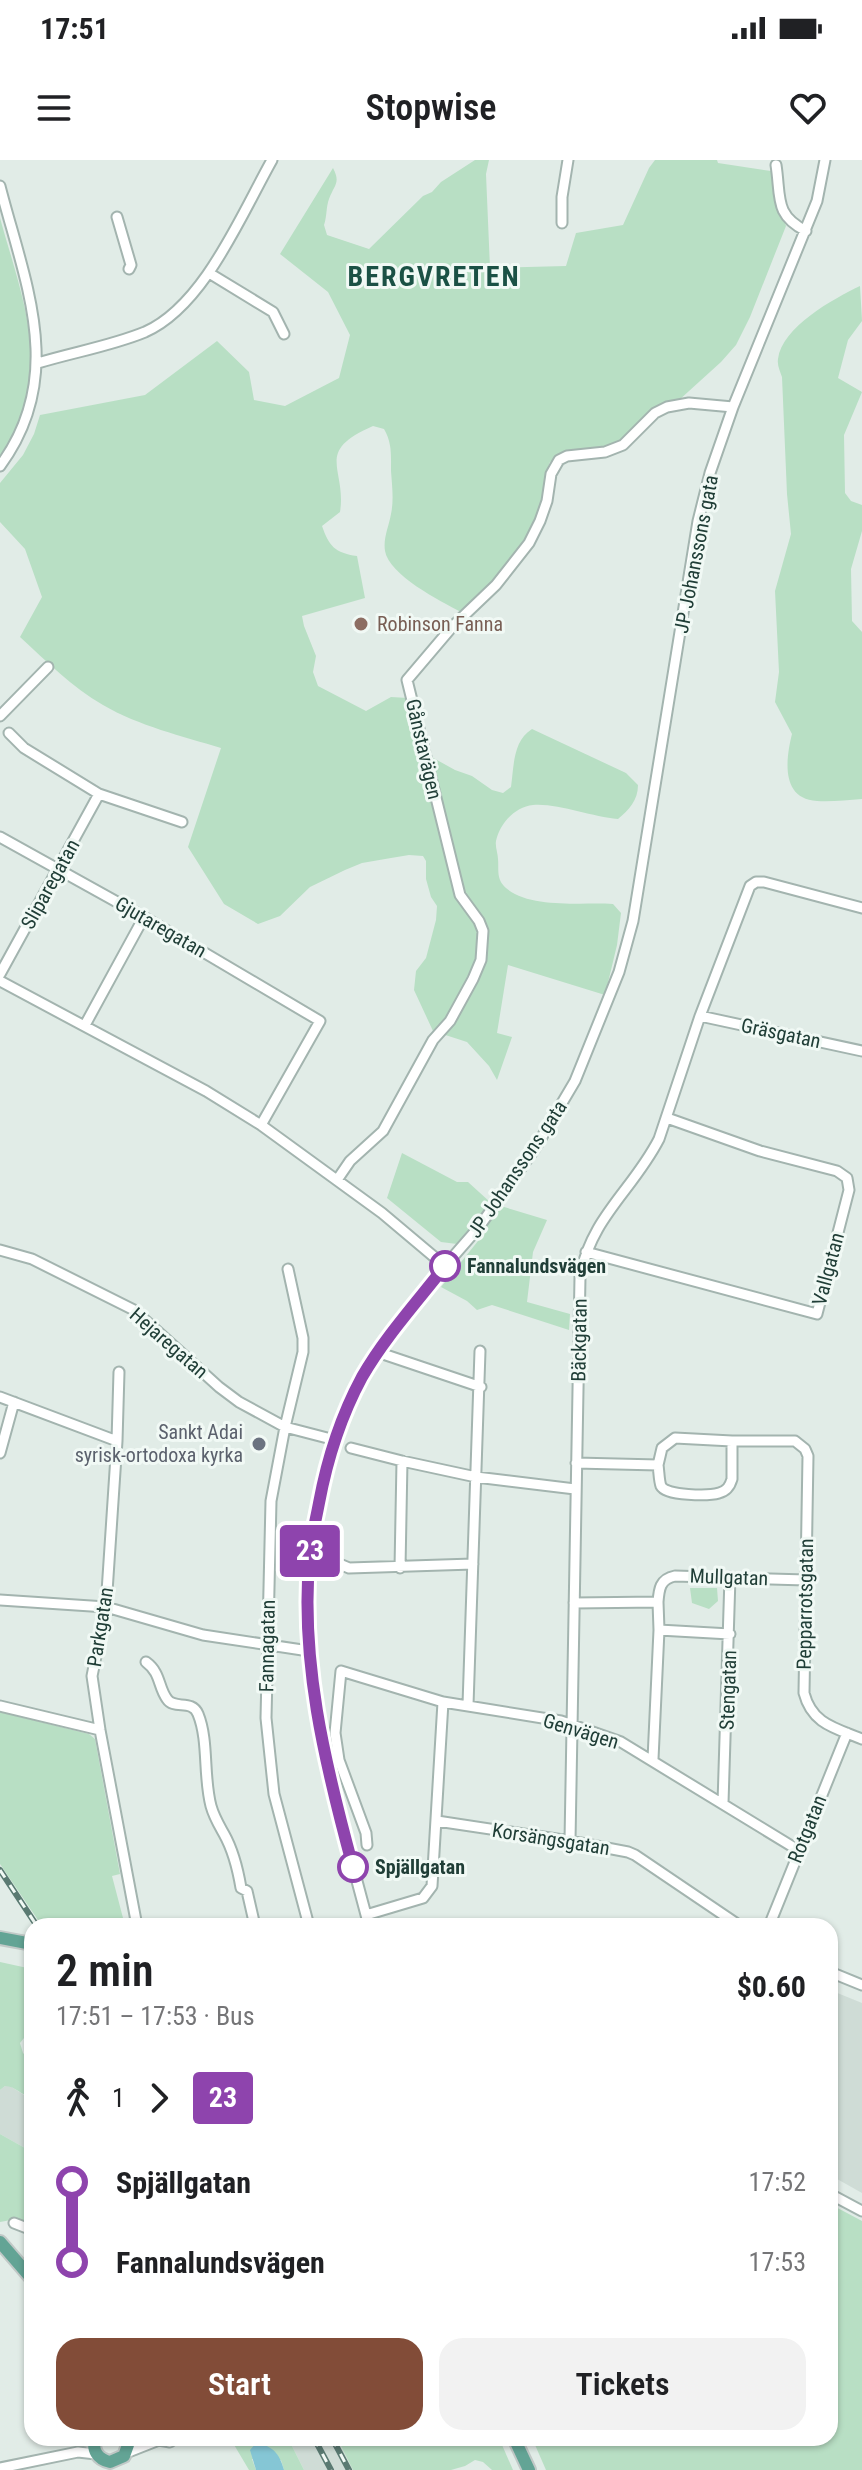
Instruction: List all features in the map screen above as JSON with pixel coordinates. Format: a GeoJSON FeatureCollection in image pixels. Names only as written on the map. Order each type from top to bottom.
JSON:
{"type":"FeatureCollection","features":[{"type":"Feature","properties":{"kind":"main road"},"geometry":{"type":"LineString","coordinates":[[0,1938],[24,1942]]}},
{"type":"Feature","properties":{"kind":"main road"},"geometry":{"type":"LineString","coordinates":[[0,2242],[24,2270]]}},
{"type":"Feature","properties":{"kind":"main road"},"geometry":{"type":"LineString","coordinates":[[518,2446],[529,2470]]}},
{"type":"Feature","properties":{"kind":"main road"},"geometry":{"type":"LineString","coordinates":[[104,2462],[124,2460]]}},
{"type":"Feature","properties":{"kind":"street"},"geometry":{"type":"LineString","coordinates":[[38,363],[120,341],[147,331],[175,314],[209,273],[272,160]]}},
{"type":"Feature","properties":{"kind":"street"},"geometry":{"type":"LineString","coordinates":[[562,223],[562,197],[568,160]]}},
{"type":"Feature","properties":{"kind":"street","name":"JP Johanssons gata"},"geometry":{"type":"LineString","coordinates":[[367,1918],[326,1765],[309,1651],[310,1548],[323,1483],[351,1399],[377,1352],[479,1227],[536,1147],[561,1106],[596,1032],[619,972],[633,921],[698,521],[710,473],[733,407],[806,231],[817,201],[825,160]]}},
{"type":"Feature","properties":{"kind":"street"},"geometry":{"type":"LineString","coordinates":[[776,165],[784,213],[791,223],[806,231]]}},
{"type":"Feature","properties":{"kind":"street"},"geometry":{"type":"LineString","coordinates":[[0,186],[32,313],[38,363],[30,404],[16,440],[0,466]]}},
{"type":"Feature","properties":{"kind":"street"},"geometry":{"type":"LineString","coordinates":[[117,217],[131,265],[129,269]]}},
{"type":"Feature","properties":{"kind":"street"},"geometry":{"type":"LineString","coordinates":[[209,273],[273,312],[284,334]]}},
{"type":"Feature","properties":{"kind":"street","name":"Gånstavägen"},"geometry":{"type":"LineString","coordinates":[[337,1180],[350,1161],[383,1131],[433,1040],[450,1021],[473,979],[482,951],[483,931],[460,895],[407,680],[452,627],[496,585],[529,543],[540,521],[551,474],[559,460],[567,456],[605,452],[623,445],[655,413],[667,407],[689,403],[733,407]]}},
{"type":"Feature","properties":{"kind":"street"},"geometry":{"type":"LineString","coordinates":[[0,716],[48,667]]}},
{"type":"Feature","properties":{"kind":"street"},"geometry":{"type":"LineString","coordinates":[[9,733],[24,748],[99,794],[182,822]]}},
{"type":"Feature","properties":{"kind":"street","name":"Sliparegatan"},"geometry":{"type":"LineString","coordinates":[[0,974],[99,794]]}},
{"type":"Feature","properties":{"kind":"street","name":"Gjutaregatan"},"geometry":{"type":"LineString","coordinates":[[0,837],[144,917],[320,1021],[261,1125]]}},
{"type":"Feature","properties":{"kind":"street","name":"Bäckgatan"},"geometry":{"type":"LineString","coordinates":[[570,1841],[580,1277],[586,1252],[597,1227],[649,1158],[667,1118],[700,1016],[747,893],[756,882],[862,908]]}},
{"type":"Feature","properties":{"kind":"street"},"geometry":{"type":"LineString","coordinates":[[85,1025],[144,917]]}},
{"type":"Feature","properties":{"kind":"street"},"geometry":{"type":"LineString","coordinates":[[0,981],[206,1091],[261,1125],[382,1213],[445,1266]]}},
{"type":"Feature","properties":{"kind":"street","name":"Gräsgatan"},"geometry":{"type":"LineString","coordinates":[[700,1016],[862,1051]]}},
{"type":"Feature","properties":{"kind":"street","name":"Vallgatan"},"geometry":{"type":"LineString","coordinates":[[586,1252],[817,1314],[849,1190],[847,1178],[837,1171],[746,1147],[667,1118]]}},
{"type":"Feature","properties":{"kind":"street","name":"Hejaregatan"},"geometry":{"type":"LineString","coordinates":[[0,1250],[32,1259],[134,1310],[239,1402],[285,1427],[335,1440]]}},
{"type":"Feature","properties":{"kind":"street","name":"Fannagatan"},"geometry":{"type":"LineString","coordinates":[[288,1269],[303,1338],[303,1352],[271,1501],[266,1718],[274,1794],[307,1918]]}},
{"type":"Feature","properties":{"kind":"street"},"geometry":{"type":"LineString","coordinates":[[468,1705],[480,1351]]}},
{"type":"Feature","properties":{"kind":"street"},"geometry":{"type":"LineString","coordinates":[[377,1352],[481,1387]]}},
{"type":"Feature","properties":{"kind":"street","name":"Parkgatan"},"geometry":{"type":"LineString","coordinates":[[119,1372],[106,1607],[92,1676],[135,1918]]}},
{"type":"Feature","properties":{"kind":"street"},"geometry":{"type":"LineString","coordinates":[[0,1397],[117,1441]]}},
{"type":"Feature","properties":{"kind":"street"},"geometry":{"type":"LineString","coordinates":[[0,1453],[14,1402]]}},
{"type":"Feature","properties":{"kind":"street"},"geometry":{"type":"LineString","coordinates":[[675,1438],[732,1441],[731,1485],[717,1494],[666,1490],[661,1486],[658,1465],[662,1448],[675,1438]]}},
{"type":"Feature","properties":{"kind":"street","name":"Pepparrotsgatan"},"geometry":{"type":"LineString","coordinates":[[732,1441],[795,1441],[805,1449],[808,1456],[804,1693],[815,1717],[862,1739]]}},
{"type":"Feature","properties":{"kind":"street"},"geometry":{"type":"LineString","coordinates":[[351,1448],[476,1477],[575,1489]]}},
{"type":"Feature","properties":{"kind":"street"},"geometry":{"type":"LineString","coordinates":[[400,1568],[402,1461]]}},
{"type":"Feature","properties":{"kind":"street"},"geometry":{"type":"LineString","coordinates":[[576,1463],[658,1465]]}},
{"type":"Feature","properties":{"kind":"street"},"geometry":{"type":"LineString","coordinates":[[337,1563],[349,1568],[473,1564]]}},
{"type":"Feature","properties":{"kind":"street","name":"Mullgatan"},"geometry":{"type":"LineString","coordinates":[[658,1602],[661,1585],[669,1577],[806,1580]]}},
{"type":"Feature","properties":{"kind":"street","name":"Stengatan"},"geometry":{"type":"LineString","coordinates":[[723,1803],[730,1577]]}},
{"type":"Feature","properties":{"kind":"street"},"geometry":{"type":"LineString","coordinates":[[0,1600],[106,1607],[203,1635],[309,1651]]}},
{"type":"Feature","properties":{"kind":"street"},"geometry":{"type":"LineString","coordinates":[[574,1603],[658,1602],[653,1759]]}},
{"type":"Feature","properties":{"kind":"street"},"geometry":{"type":"LineString","coordinates":[[659,1630],[730,1634]]}},
{"type":"Feature","properties":{"kind":"street"},"geometry":{"type":"LineString","coordinates":[[146,1662],[157,1674],[167,1700],[197,1710],[203,1733],[204,1773],[210,1805],[233,1855],[241,1888],[247,1891],[253,1918]]}},
{"type":"Feature","properties":{"kind":"street","name":"Genvägen"},"geometry":{"type":"LineString","coordinates":[[367,1845],[366,1833],[339,1760],[335,1733],[341,1671],[443,1702],[573,1724],[621,1742],[798,1850]]}},
{"type":"Feature","properties":{"kind":"street"},"geometry":{"type":"LineString","coordinates":[[366,1915],[412,1902],[428,1894],[434,1877],[443,1702]]}},
{"type":"Feature","properties":{"kind":"street"},"geometry":{"type":"LineString","coordinates":[[0,1706],[100,1730]]}},
{"type":"Feature","properties":{"kind":"street","name":"Rotgatan"},"geometry":{"type":"LineString","coordinates":[[772,1918],[847,1733]]}},
{"type":"Feature","properties":{"kind":"street","name":"Korsängsgatan"},"geometry":{"type":"LineString","coordinates":[[437,1821],[618,1849],[635,1855],[728,1918]]}},
{"type":"Feature","properties":{"kind":"street"},"geometry":{"type":"LineString","coordinates":[[838,1975],[862,1985]]}},
{"type":"Feature","properties":{"kind":"street"},"geometry":{"type":"LineString","coordinates":[[838,2198],[862,2211]]}},
{"type":"Feature","properties":{"kind":"street"},"geometry":{"type":"LineString","coordinates":[[14,2223],[24,2227]]}},
{"type":"Feature","properties":{"kind":"street"},"geometry":{"type":"LineString","coordinates":[[0,2468],[78,2452],[88,2446]]}},
{"type":"Feature","properties":{"kind":"street"},"geometry":{"type":"LineString","coordinates":[[124,2460],[143,2446]]}},
{"type":"Feature","properties":{"kind":"street"},"geometry":{"type":"LineString","coordinates":[[78,2452],[104,2462]]}},
{"type":"Feature","properties":{"kind":"shaded area"},"geometry":{"type":"Polygon","coordinates":[[[838,1993],[862,2003],[862,2193],[838,2180],[838,1993]]]}},
{"type":"Feature","properties":{"kind":"shaded area"},"geometry":{"type":"Polygon","coordinates":[[[10,2086],[24,2095],[24,2148],[0,2134],[0,2090],[10,2086]]]}},
{"type":"Feature","properties":{"kind":"shaded area"},"geometry":{"type":"Polygon","coordinates":[[[292,2446],[341,2446],[353,2470],[304,2470],[292,2446]]]}},
{"type":"Feature","properties":{"kind":"green space"},"geometry":{"type":"Polygon","coordinates":[[[475,160],[489,160],[486,174],[490,268],[566,266],[576,233],[623,225],[655,160],[717,160],[718,163],[771,171],[786,226],[736,345],[678,401],[621,442],[569,452],[550,462],[542,504],[528,535],[498,577],[461,612],[405,578],[385,551],[392,492],[390,449],[384,429],[373,426],[355,435],[338,453],[340,512],[322,526],[334,547],[357,556],[365,598],[302,616],[316,656],[313,672],[318,686],[366,711],[391,697],[408,698],[419,750],[472,776],[492,790],[503,793],[511,787],[518,747],[532,729],[626,773],[638,785],[632,804],[618,819],[533,805],[514,813],[501,828],[496,846],[499,878],[506,888],[516,895],[543,902],[613,904],[621,913],[605,995],[508,965],[497,1033],[512,1037],[497,1080],[467,1042],[433,1031],[414,990],[416,971],[426,958],[437,906],[431,897],[423,856],[409,855],[362,863],[345,870],[310,887],[280,916],[258,924],[224,904],[188,847],[221,748],[146,725],[103,705],[70,682],[20,637],[42,597],[25,549],[0,522],[0,483],[23,455],[40,415],[145,395],[217,341],[249,372],[254,400],[285,406],[339,378],[350,335],[328,292],[280,254],[333,168],[337,181],[327,205],[324,225],[327,235],[369,249],[423,196],[475,160]]]}},
{"type":"Feature","properties":{"kind":"green space"},"geometry":{"type":"Polygon","coordinates":[[[0,218],[28,324],[31,378],[26,405],[14,435],[0,458],[0,218]]]}},
{"type":"Feature","properties":{"kind":"green space"},"geometry":{"type":"Polygon","coordinates":[[[860,286],[862,321],[848,340],[838,378],[862,392],[844,435],[845,493],[851,501],[862,505],[862,531],[851,569],[852,621],[862,632],[862,799],[817,801],[805,799],[791,785],[788,754],[792,734],[775,702],[779,672],[775,591],[791,534],[782,377],[778,361],[782,347],[799,325],[823,306],[860,286]]]}},
{"type":"Feature","properties":{"kind":"green space"},"geometry":{"type":"Polygon","coordinates":[[[402,1153],[457,1182],[468,1182],[490,1202],[478,1219],[476,1229],[472,1226],[457,1244],[441,1242],[387,1198],[402,1153]]]}},
{"type":"Feature","properties":{"kind":"green space"},"geometry":{"type":"Polygon","coordinates":[[[501,1206],[547,1220],[533,1252],[527,1302],[570,1314],[569,1330],[492,1305],[477,1310],[441,1287],[482,1236],[480,1233],[501,1206]]]}},
{"type":"Feature","properties":{"kind":"green space"},"geometry":{"type":"Polygon","coordinates":[[[690,1588],[717,1588],[718,1601],[709,1609],[692,1603],[690,1588]]]}},
{"type":"Feature","properties":{"kind":"green space"},"geometry":{"type":"Polygon","coordinates":[[[0,1712],[89,1734],[95,1739],[120,1874],[112,1876],[123,1918],[37,1918],[0,1864],[0,1712]]]}},
{"type":"Feature","properties":{"kind":"green space"},"geometry":{"type":"Polygon","coordinates":[[[0,1962],[24,1967],[24,2038],[20,2043],[24,2054],[24,2094],[9,2086],[0,2090],[0,1962]]]}},
{"type":"Feature","properties":{"kind":"green space"},"geometry":{"type":"Polygon","coordinates":[[[0,2134],[24,2148],[24,2224],[11,2220],[0,2222],[0,2134]]]}},
{"type":"Feature","properties":{"kind":"green space"},"geometry":{"type":"Polygon","coordinates":[[[838,2208],[862,2221],[862,2470],[546,2470],[536,2446],[838,2446],[838,2208]]]}},
{"type":"Feature","properties":{"kind":"green space"},"geometry":{"type":"Polygon","coordinates":[[[235,2446],[292,2446],[304,2470],[284,2470],[281,2460],[252,2459],[256,2470],[249,2470],[235,2446]]]}},
{"type":"Feature","properties":{"kind":"green space"},"geometry":{"type":"Polygon","coordinates":[[[341,2446],[502,2446],[513,2470],[492,2470],[475,2460],[451,2470],[353,2470],[341,2446]]]}},
{"type":"Feature","properties":{"kind":"water"},"geometry":{"type":"Polygon","coordinates":[[[253,2446],[267,2446],[280,2459],[284,2470],[256,2470],[250,2450],[253,2446]]]}},
{"type":"Feature","properties":{"kind":"railway"},"geometry":{"type":"LineString","coordinates":[[0,1870],[32,1918]]}},
{"type":"Feature","properties":{"kind":"railway"},"geometry":{"type":"LineString","coordinates":[[318,2446],[331,2470]]}},
{"type":"Feature","properties":{"kind":"railway"},"geometry":{"type":"LineString","coordinates":[[336,2446],[349,2470]]}},
{"type":"Feature","properties":{"kind":"bus line","name":"23"},"geometry":{"type":"LineString","coordinates":[[353,1867],[326,1765],[311,1669],[310,1548],[335,1440],[353,1394],[377,1352],[445,1266]]}},
{"type":"Feature","properties":{"kind":"place","name":"Robinson Fanna"},"geometry":{"type":"Point","coordinates":[361,624]}},
{"type":"Feature","properties":{"kind":"place","name":"Fannalundsvägen"},"geometry":{"type":"Point","coordinates":[445,1266]}},
{"type":"Feature","properties":{"kind":"place","name":"Sankt Adai syrisk-ortodoxa kyrka"},"geometry":{"type":"Point","coordinates":[259,1444]}},
{"type":"Feature","properties":{"kind":"place","name":"Spjällgatan"},"geometry":{"type":"Point","coordinates":[353,1867]}},
{"type":"Feature","properties":{"kind":"district","name":"BERGVRETEN"},"geometry":{"type":"Point","coordinates":[434,276]}}]}
